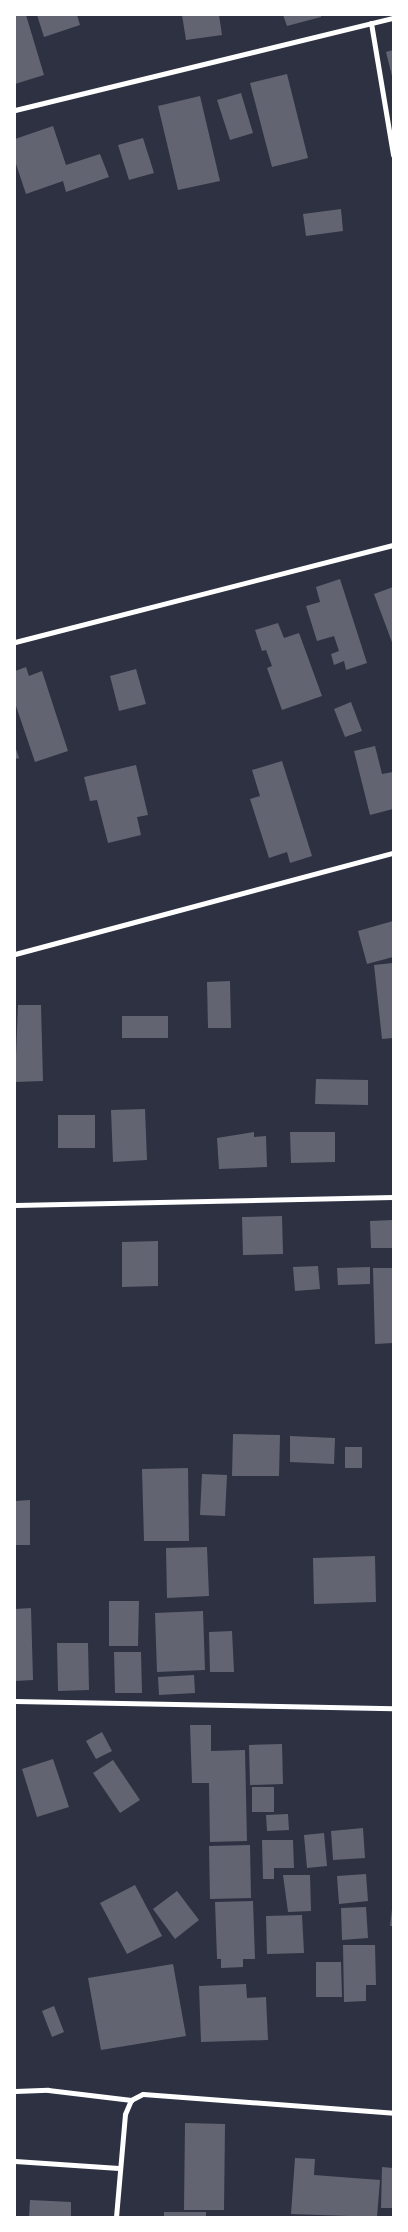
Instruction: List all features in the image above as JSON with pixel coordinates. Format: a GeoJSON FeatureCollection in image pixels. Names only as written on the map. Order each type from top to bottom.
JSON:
{"type":"FeatureCollection","features":[{"type":"Feature","properties":{"kind":"street"},"geometry":{"type":"LineString","coordinates":[[15,110],[393,18]]}},
{"type":"Feature","properties":{"kind":"street"},"geometry":{"type":"LineString","coordinates":[[371,23],[393,155]]}},
{"type":"Feature","properties":{"kind":"street"},"geometry":{"type":"LineString","coordinates":[[15,642],[393,545]]}},
{"type":"Feature","properties":{"kind":"street"},"geometry":{"type":"LineString","coordinates":[[15,954],[393,853]]}},
{"type":"Feature","properties":{"kind":"street"},"geometry":{"type":"LineString","coordinates":[[15,1205],[393,1197]]}},
{"type":"Feature","properties":{"kind":"street"},"geometry":{"type":"LineString","coordinates":[[15,1702],[393,1708]]}},
{"type":"Feature","properties":{"kind":"street"},"geometry":{"type":"LineString","coordinates":[[15,2091],[48,2090],[131,2100],[143,2094],[393,2113]]}},
{"type":"Feature","properties":{"kind":"street"},"geometry":{"type":"LineString","coordinates":[[116,2217],[125,2114],[131,2100]]}},
{"type":"Feature","properties":{"kind":"street"},"geometry":{"type":"LineString","coordinates":[[15,2160],[119,2168]]}},
{"type":"Feature","properties":{"kind":"building"},"geometry":{"type":"Polygon","coordinates":[[[15,15],[26,15],[44,75],[15,84],[15,15]]]}},
{"type":"Feature","properties":{"kind":"building"},"geometry":{"type":"Polygon","coordinates":[[[37,15],[77,15],[80,25],[44,37],[37,15]]]}},
{"type":"Feature","properties":{"kind":"building"},"geometry":{"type":"Polygon","coordinates":[[[182,15],[219,15],[222,35],[186,40],[182,15]]]}},
{"type":"Feature","properties":{"kind":"building"},"geometry":{"type":"Polygon","coordinates":[[[283,15],[321,15],[321,17],[287,26],[283,15]]]}},
{"type":"Feature","properties":{"kind":"building"},"geometry":{"type":"Polygon","coordinates":[[[393,50],[393,76],[392,76],[386,52],[393,50]]]}},
{"type":"Feature","properties":{"kind":"building"},"geometry":{"type":"Polygon","coordinates":[[[287,74],[308,158],[272,167],[250,83],[287,74]]]}},
{"type":"Feature","properties":{"kind":"building"},"geometry":{"type":"Polygon","coordinates":[[[241,93],[253,133],[230,140],[217,100],[241,93]]]}},
{"type":"Feature","properties":{"kind":"building"},"geometry":{"type":"Polygon","coordinates":[[[200,96],[220,181],[178,190],[158,106],[200,96]]]}},
{"type":"Feature","properties":{"kind":"building"},"geometry":{"type":"Polygon","coordinates":[[[53,126],[66,165],[100,154],[109,177],[66,192],[63,181],[26,194],[15,161],[15,139],[53,126]]]}},
{"type":"Feature","properties":{"kind":"building"},"geometry":{"type":"Polygon","coordinates":[[[143,138],[154,173],[129,180],[118,145],[143,138]]]}},
{"type":"Feature","properties":{"kind":"building"},"geometry":{"type":"Polygon","coordinates":[[[341,209],[343,231],[306,236],[303,214],[341,209]]]}},
{"type":"Feature","properties":{"kind":"building"},"geometry":{"type":"Polygon","coordinates":[[[340,579],[367,663],[346,670],[344,661],[334,665],[331,654],[339,651],[334,636],[317,641],[306,606],[320,602],[316,587],[340,579]]]}},
{"type":"Feature","properties":{"kind":"building"},"geometry":{"type":"Polygon","coordinates":[[[393,587],[393,645],[374,594],[393,587]]]}},
{"type":"Feature","properties":{"kind":"building"},"geometry":{"type":"Polygon","coordinates":[[[278,623],[284,638],[299,633],[322,696],[282,710],[267,668],[272,666],[266,650],[262,651],[255,630],[278,623]]]}},
{"type":"Feature","properties":{"kind":"building"},"geometry":{"type":"Polygon","coordinates":[[[26,667],[29,676],[42,671],[68,751],[35,762],[15,703],[15,671],[26,667]]]}},
{"type":"Feature","properties":{"kind":"building"},"geometry":{"type":"Polygon","coordinates":[[[136,669],[146,704],[119,711],[110,676],[136,669]]]}},
{"type":"Feature","properties":{"kind":"building"},"geometry":{"type":"Polygon","coordinates":[[[351,702],[362,731],[345,737],[334,709],[351,702]]]}},
{"type":"Feature","properties":{"kind":"building"},"geometry":{"type":"Polygon","coordinates":[[[15,746],[19,758],[15,759],[15,746]]]}},
{"type":"Feature","properties":{"kind":"building"},"geometry":{"type":"Polygon","coordinates":[[[375,746],[382,774],[393,772],[393,809],[370,815],[354,751],[375,746]]]}},
{"type":"Feature","properties":{"kind":"building"},"geometry":{"type":"Polygon","coordinates":[[[282,761],[312,856],[290,863],[287,852],[269,858],[250,799],[260,796],[252,770],[282,761]]]}},
{"type":"Feature","properties":{"kind":"building"},"geometry":{"type":"Polygon","coordinates":[[[136,765],[148,815],[137,817],[141,835],[108,843],[97,800],[90,801],[84,777],[136,765]]]}},
{"type":"Feature","properties":{"kind":"building"},"geometry":{"type":"Polygon","coordinates":[[[393,921],[393,957],[367,964],[358,931],[393,921]]]}},
{"type":"Feature","properties":{"kind":"building"},"geometry":{"type":"Polygon","coordinates":[[[393,963],[393,1038],[382,1039],[374,965],[393,963]]]}},
{"type":"Feature","properties":{"kind":"building"},"geometry":{"type":"Polygon","coordinates":[[[230,981],[231,1028],[208,1028],[207,982],[230,981]]]}},
{"type":"Feature","properties":{"kind":"building"},"geometry":{"type":"Polygon","coordinates":[[[18,1005],[41,1005],[43,1081],[15,1082],[18,1005]]]}},
{"type":"Feature","properties":{"kind":"building"},"geometry":{"type":"Polygon","coordinates":[[[122,1016],[168,1016],[168,1038],[122,1038],[122,1016]]]}},
{"type":"Feature","properties":{"kind":"building"},"geometry":{"type":"Polygon","coordinates":[[[316,1079],[368,1080],[368,1105],[315,1104],[316,1079]]]}},
{"type":"Feature","properties":{"kind":"building"},"geometry":{"type":"Polygon","coordinates":[[[145,1109],[147,1160],[113,1162],[111,1110],[145,1109]]]}},
{"type":"Feature","properties":{"kind":"building"},"geometry":{"type":"Polygon","coordinates":[[[58,1115],[95,1115],[95,1148],[58,1148],[58,1115]]]}},
{"type":"Feature","properties":{"kind":"building"},"geometry":{"type":"Polygon","coordinates":[[[254,1132],[254,1137],[266,1136],[267,1167],[219,1169],[217,1138],[254,1132]]]}},
{"type":"Feature","properties":{"kind":"building"},"geometry":{"type":"Polygon","coordinates":[[[290,1132],[335,1132],[335,1162],[291,1163],[290,1132]]]}},
{"type":"Feature","properties":{"kind":"building"},"geometry":{"type":"Polygon","coordinates":[[[282,1216],[283,1254],[243,1255],[242,1217],[282,1216]]]}},
{"type":"Feature","properties":{"kind":"building"},"geometry":{"type":"Polygon","coordinates":[[[392,1220],[392,1248],[371,1248],[370,1221],[392,1220]]]}},
{"type":"Feature","properties":{"kind":"building"},"geometry":{"type":"Polygon","coordinates":[[[158,1241],[158,1286],[122,1287],[122,1242],[158,1241]]]}},
{"type":"Feature","properties":{"kind":"building"},"geometry":{"type":"Polygon","coordinates":[[[318,1266],[320,1289],[295,1291],[293,1267],[318,1266]]]}},
{"type":"Feature","properties":{"kind":"building"},"geometry":{"type":"Polygon","coordinates":[[[370,1267],[370,1284],[338,1285],[337,1268],[370,1267]]]}},
{"type":"Feature","properties":{"kind":"building"},"geometry":{"type":"Polygon","coordinates":[[[373,1268],[393,1268],[393,1343],[375,1344],[373,1268]]]}},
{"type":"Feature","properties":{"kind":"building"},"geometry":{"type":"Polygon","coordinates":[[[233,1434],[280,1435],[279,1476],[232,1476],[233,1434]]]}},
{"type":"Feature","properties":{"kind":"building"},"geometry":{"type":"Polygon","coordinates":[[[290,1436],[335,1438],[334,1464],[290,1462],[290,1436]]]}},
{"type":"Feature","properties":{"kind":"building"},"geometry":{"type":"Polygon","coordinates":[[[345,1447],[362,1447],[362,1468],[345,1468],[345,1447]]]}},
{"type":"Feature","properties":{"kind":"building"},"geometry":{"type":"Polygon","coordinates":[[[188,1468],[189,1541],[144,1541],[142,1469],[188,1468]]]}},
{"type":"Feature","properties":{"kind":"building"},"geometry":{"type":"Polygon","coordinates":[[[202,1474],[227,1475],[225,1516],[200,1515],[202,1474]]]}},
{"type":"Feature","properties":{"kind":"building"},"geometry":{"type":"Polygon","coordinates":[[[30,1500],[30,1545],[15,1545],[15,1501],[30,1500]]]}},
{"type":"Feature","properties":{"kind":"building"},"geometry":{"type":"Polygon","coordinates":[[[207,1547],[209,1596],[167,1598],[166,1548],[207,1547]]]}},
{"type":"Feature","properties":{"kind":"building"},"geometry":{"type":"Polygon","coordinates":[[[375,1556],[376,1602],[314,1604],[313,1558],[375,1556]]]}},
{"type":"Feature","properties":{"kind":"building"},"geometry":{"type":"Polygon","coordinates":[[[109,1601],[139,1601],[138,1646],[109,1646],[109,1601]]]}},
{"type":"Feature","properties":{"kind":"building"},"geometry":{"type":"Polygon","coordinates":[[[31,1608],[33,1680],[15,1681],[15,1609],[31,1608]]]}},
{"type":"Feature","properties":{"kind":"building"},"geometry":{"type":"Polygon","coordinates":[[[203,1611],[205,1670],[157,1672],[155,1613],[203,1611]]]}},
{"type":"Feature","properties":{"kind":"building"},"geometry":{"type":"Polygon","coordinates":[[[232,1631],[234,1672],[210,1672],[209,1632],[232,1631]]]}},
{"type":"Feature","properties":{"kind":"building"},"geometry":{"type":"Polygon","coordinates":[[[57,1643],[88,1643],[89,1690],[58,1691],[57,1643]]]}},
{"type":"Feature","properties":{"kind":"building"},"geometry":{"type":"Polygon","coordinates":[[[114,1652],[141,1652],[142,1693],[115,1693],[114,1652]]]}},
{"type":"Feature","properties":{"kind":"building"},"geometry":{"type":"Polygon","coordinates":[[[194,1675],[195,1693],[159,1695],[158,1677],[194,1675]]]}},
{"type":"Feature","properties":{"kind":"building"},"geometry":{"type":"Polygon","coordinates":[[[190,1725],[211,1725],[211,1751],[245,1750],[247,1841],[210,1842],[209,1783],[192,1783],[190,1725]]]}},
{"type":"Feature","properties":{"kind":"building"},"geometry":{"type":"Polygon","coordinates":[[[102,1732],[112,1751],[96,1759],[86,1741],[102,1732]]]}},
{"type":"Feature","properties":{"kind":"building"},"geometry":{"type":"Polygon","coordinates":[[[282,1744],[283,1784],[250,1785],[249,1745],[282,1744]]]}},
{"type":"Feature","properties":{"kind":"building"},"geometry":{"type":"Polygon","coordinates":[[[53,1759],[69,1807],[37,1817],[22,1769],[53,1759]]]}},
{"type":"Feature","properties":{"kind":"building"},"geometry":{"type":"Polygon","coordinates":[[[113,1760],[140,1800],[120,1813],[93,1773],[113,1760]]]}},
{"type":"Feature","properties":{"kind":"building"},"geometry":{"type":"Polygon","coordinates":[[[252,1787],[274,1787],[274,1812],[252,1812],[252,1787]]]}},
{"type":"Feature","properties":{"kind":"building"},"geometry":{"type":"Polygon","coordinates":[[[288,1814],[289,1830],[267,1831],[266,1815],[288,1814]]]}},
{"type":"Feature","properties":{"kind":"building"},"geometry":{"type":"Polygon","coordinates":[[[363,1828],[365,1858],[333,1860],[331,1831],[363,1828]]]}},
{"type":"Feature","properties":{"kind":"building"},"geometry":{"type":"Polygon","coordinates":[[[324,1833],[327,1866],[307,1868],[304,1835],[324,1833]]]}},
{"type":"Feature","properties":{"kind":"building"},"geometry":{"type":"Polygon","coordinates":[[[262,1840],[293,1840],[294,1868],[274,1868],[274,1879],[263,1879],[262,1840]]]}},
{"type":"Feature","properties":{"kind":"building"},"geometry":{"type":"Polygon","coordinates":[[[250,1845],[251,1898],[210,1899],[209,1846],[250,1845]]]}},
{"type":"Feature","properties":{"kind":"building"},"geometry":{"type":"Polygon","coordinates":[[[366,1874],[368,1901],[339,1904],[337,1876],[366,1874]]]}},
{"type":"Feature","properties":{"kind":"building"},"geometry":{"type":"Polygon","coordinates":[[[283,1875],[310,1875],[311,1911],[288,1912],[283,1875]]]}},
{"type":"Feature","properties":{"kind":"building"},"geometry":{"type":"Polygon","coordinates":[[[135,1885],[162,1936],[127,1954],[100,1903],[135,1885]]]}},
{"type":"Feature","properties":{"kind":"building"},"geometry":{"type":"Polygon","coordinates":[[[177,1891],[199,1920],[175,1939],[153,1909],[177,1891]]]}},
{"type":"Feature","properties":{"kind":"building"},"geometry":{"type":"Polygon","coordinates":[[[253,1901],[255,1959],[243,1959],[243,1967],[221,1968],[221,1959],[217,1959],[215,1902],[253,1901]]]}},
{"type":"Feature","properties":{"kind":"building"},"geometry":{"type":"Polygon","coordinates":[[[366,1907],[368,1938],[342,1940],[341,1908],[366,1907]]]}},
{"type":"Feature","properties":{"kind":"building"},"geometry":{"type":"Polygon","coordinates":[[[392,1909],[393,1926],[390,1926],[392,1909]]]}},
{"type":"Feature","properties":{"kind":"building"},"geometry":{"type":"Polygon","coordinates":[[[302,1915],[304,1953],[267,1954],[266,1916],[302,1915]]]}},
{"type":"Feature","properties":{"kind":"building"},"geometry":{"type":"Polygon","coordinates":[[[343,1945],[375,1945],[376,1985],[366,1985],[366,2001],[344,2002],[343,1945]]]}},
{"type":"Feature","properties":{"kind":"building"},"geometry":{"type":"Polygon","coordinates":[[[316,1962],[341,1962],[342,1997],[316,1997],[316,1962]]]}},
{"type":"Feature","properties":{"kind":"building"},"geometry":{"type":"Polygon","coordinates":[[[173,1964],[186,2036],[101,2050],[88,1978],[173,1964]]]}},
{"type":"Feature","properties":{"kind":"building"},"geometry":{"type":"Polygon","coordinates":[[[246,1984],[247,1998],[266,1997],[268,2040],[201,2042],[199,1986],[246,1984]]]}},
{"type":"Feature","properties":{"kind":"building"},"geometry":{"type":"Polygon","coordinates":[[[54,2006],[64,2032],[52,2037],[42,2011],[54,2006]]]}},
{"type":"Feature","properties":{"kind":"building"},"geometry":{"type":"Polygon","coordinates":[[[185,2123],[225,2124],[224,2210],[184,2210],[185,2123]]]}},
{"type":"Feature","properties":{"kind":"building"},"geometry":{"type":"Polygon","coordinates":[[[295,2158],[315,2159],[314,2175],[380,2180],[377,2217],[291,2214],[295,2158]]]}},
{"type":"Feature","properties":{"kind":"building"},"geometry":{"type":"Polygon","coordinates":[[[382,2167],[393,2168],[393,2208],[381,2208],[382,2167]]]}},
{"type":"Feature","properties":{"kind":"building"},"geometry":{"type":"Polygon","coordinates":[[[30,2200],[71,2202],[71,2217],[29,2217],[30,2200]]]}},
{"type":"Feature","properties":{"kind":"building"},"geometry":{"type":"Polygon","coordinates":[[[164,2212],[206,2212],[206,2217],[164,2217],[164,2212]]]}}]}
